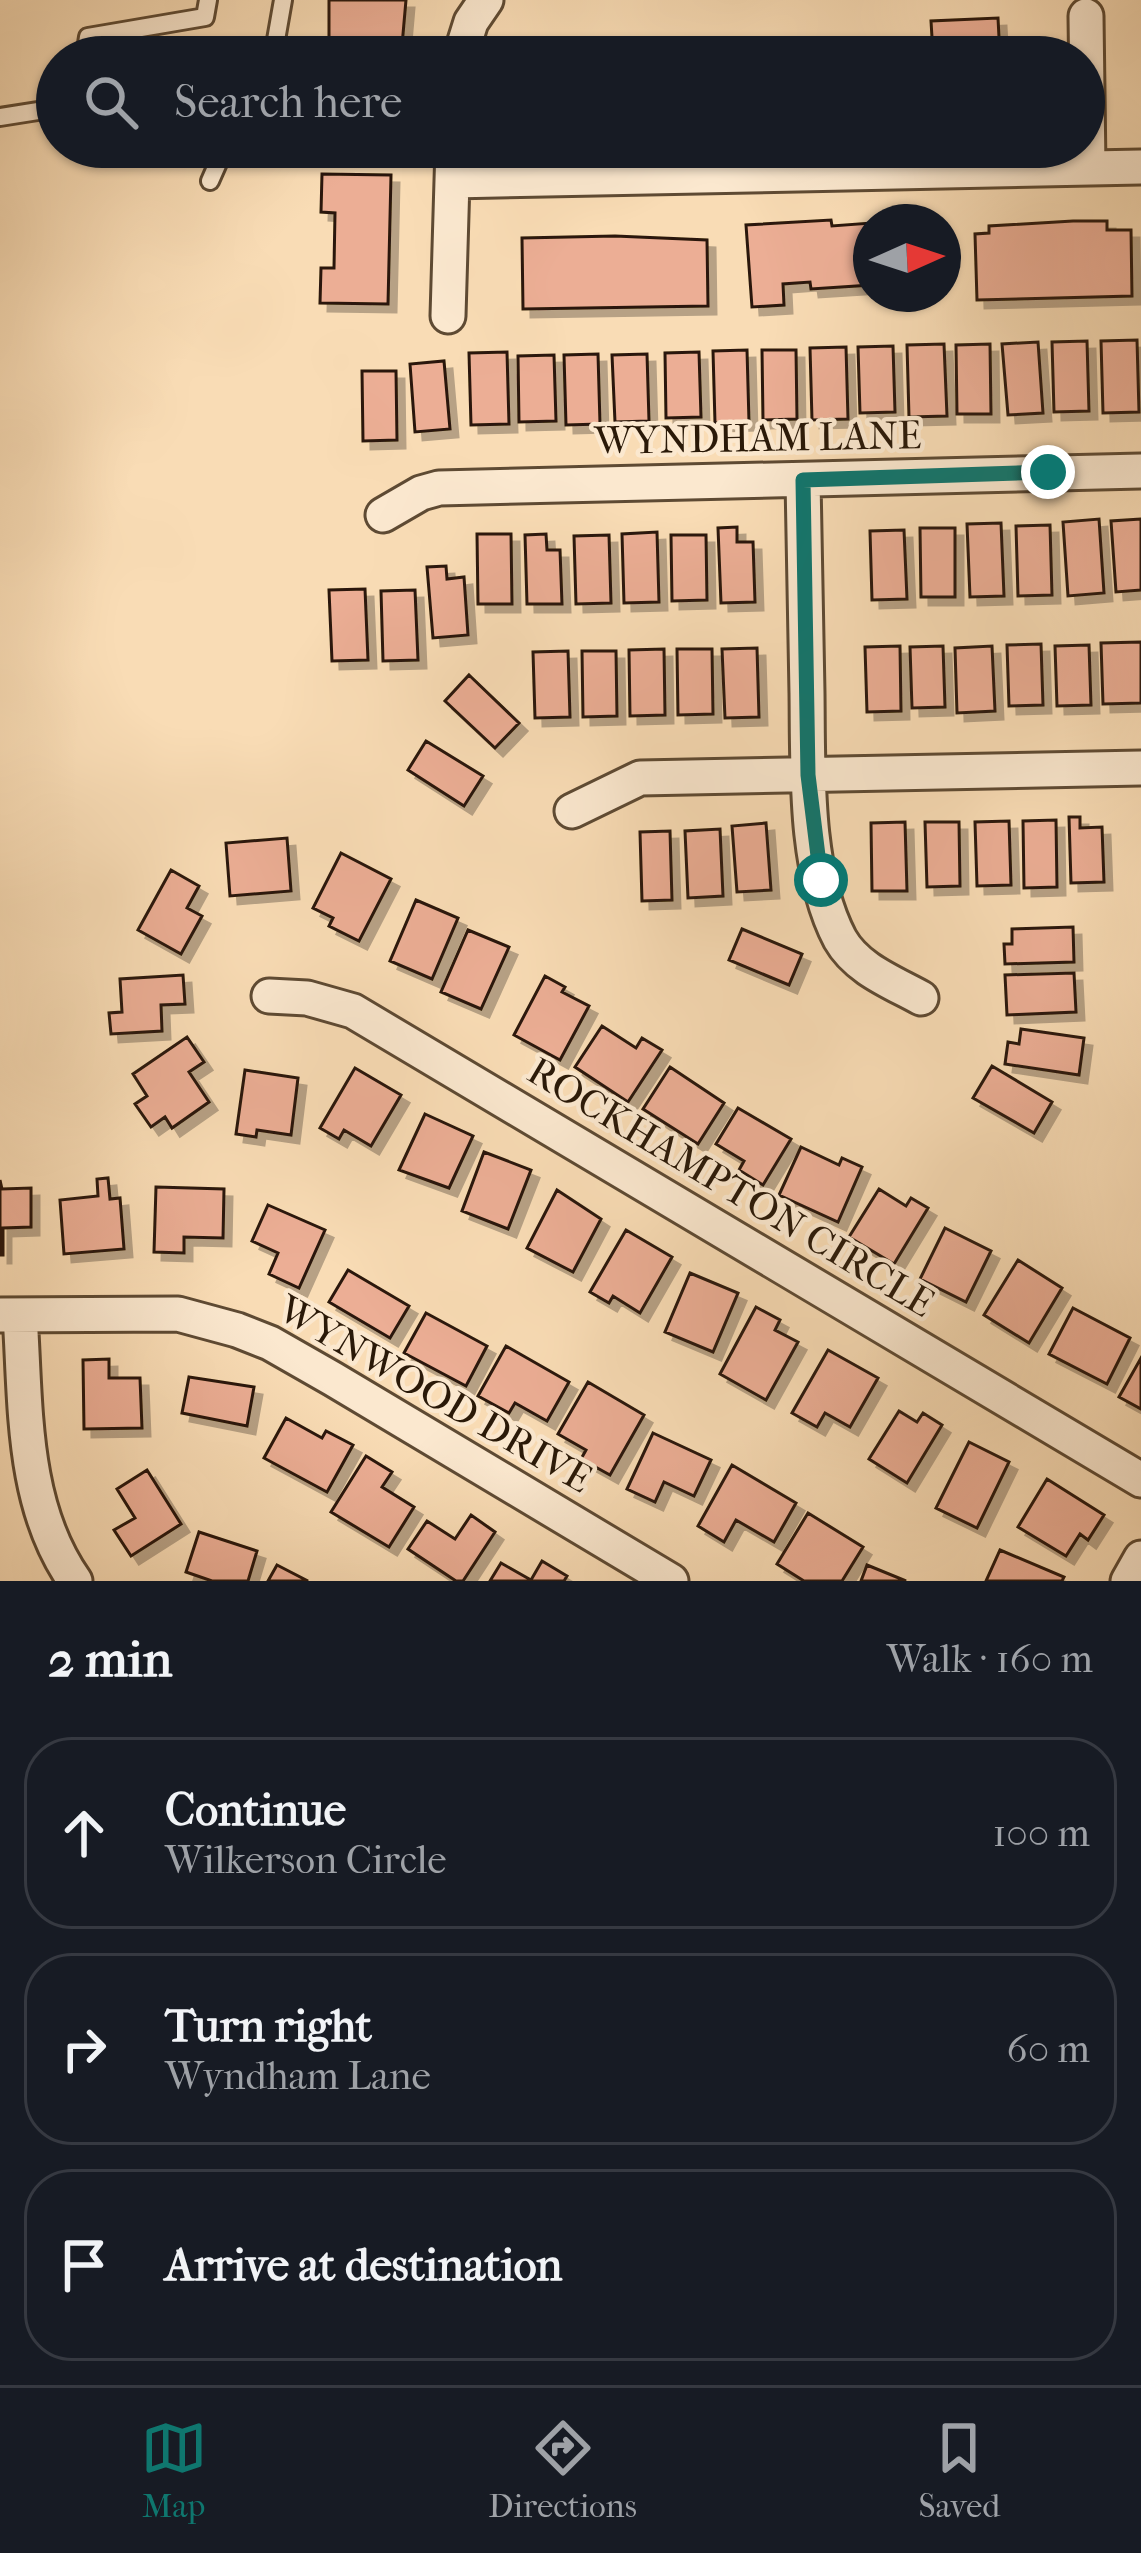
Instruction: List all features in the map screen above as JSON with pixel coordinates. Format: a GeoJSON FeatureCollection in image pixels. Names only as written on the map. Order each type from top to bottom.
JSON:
{"type":"FeatureCollection","features":[{"type":"Feature","properties":{"kind":"street"},"geometry":{"type":"LineString","coordinates":[[467,36],[486,0]]}},
{"type":"Feature","properties":{"kind":"street"},"geometry":{"type":"LineString","coordinates":[[1085,16],[1085,36]]}},
{"type":"Feature","properties":{"kind":"street"},"geometry":{"type":"LineString","coordinates":[[1105,167],[1141,166]]}},
{"type":"Feature","properties":{"kind":"street"},"geometry":{"type":"LineString","coordinates":[[448,316],[452,168]]}},
{"type":"Feature","properties":{"kind":"street"},"geometry":{"type":"LineString","coordinates":[[452,181],[1088,168]]}},
{"type":"Feature","properties":{"kind":"street","name":"WYNDHAM LANE"},"geometry":{"type":"LineString","coordinates":[[383,515],[439,488],[1141,471]]}},
{"type":"Feature","properties":{"kind":"street"},"geometry":{"type":"LineString","coordinates":[[803,480],[808,775],[821,880],[839,937],[869,970],[921,998]]}},
{"type":"Feature","properties":{"kind":"street"},"geometry":{"type":"LineString","coordinates":[[572,811],[640,778],[1141,768]]}},
{"type":"Feature","properties":{"kind":"street","name":"ROCKHAMPTON CIRCLE"},"geometry":{"type":"LineString","coordinates":[[269,996],[307,998],[353,1011],[1141,1480]]}},
{"type":"Feature","properties":{"kind":"street","name":"WYNWOOD DRIVE"},"geometry":{"type":"LineString","coordinates":[[10,1315],[178,1314],[254,1336],[671,1581]]}},
{"type":"Feature","properties":{"kind":"street"},"geometry":{"type":"LineString","coordinates":[[10,1315],[36,1496],[51,1542],[74,1581]]}},
{"type":"Feature","properties":{"kind":"street"},"geometry":{"type":"LineString","coordinates":[[1128,1581],[1141,1558]]}},
{"type":"Feature","properties":{"kind":"lane"},"geometry":{"type":"LineString","coordinates":[[94,36],[205,17],[208,0]]}},
{"type":"Feature","properties":{"kind":"lane"},"geometry":{"type":"LineString","coordinates":[[276,36],[284,0]]}},
{"type":"Feature","properties":{"kind":"lane"},"geometry":{"type":"LineString","coordinates":[[0,117],[36,111]]}},
{"type":"Feature","properties":{"kind":"lane"},"geometry":{"type":"LineString","coordinates":[[210,181],[216,168]]}},
{"type":"Feature","properties":{"kind":"building"},"geometry":{"type":"Polygon","coordinates":[[[329,0],[406,0],[403,36],[329,36],[329,0]]]}},
{"type":"Feature","properties":{"kind":"building"},"geometry":{"type":"Polygon","coordinates":[[[998,18],[999,36],[932,36],[931,21],[998,18]]]}},
{"type":"Feature","properties":{"kind":"building"},"geometry":{"type":"Polygon","coordinates":[[[322,174],[391,175],[388,304],[320,303],[321,268],[334,268],[335,213],[321,212],[322,174]]]}},
{"type":"Feature","properties":{"kind":"building"},"geometry":{"type":"Polygon","coordinates":[[[831,220],[832,226],[853,224],[853,286],[811,289],[810,282],[783,284],[784,305],[752,307],[746,225],[831,220]]]}},
{"type":"Feature","properties":{"kind":"building"},"geometry":{"type":"Polygon","coordinates":[[[1107,221],[1107,230],[1131,230],[1132,296],[977,300],[975,234],[989,233],[989,226],[1107,221]]]}},
{"type":"Feature","properties":{"kind":"building"},"geometry":{"type":"Polygon","coordinates":[[[522,238],[707,240],[708,306],[523,309],[522,238]]]}},
{"type":"Feature","properties":{"kind":"building"},"geometry":{"type":"Polygon","coordinates":[[[1137,340],[1139,412],[1103,413],[1101,341],[1137,340]]]}},
{"type":"Feature","properties":{"kind":"building"},"geometry":{"type":"Polygon","coordinates":[[[1087,341],[1089,411],[1054,412],[1052,342],[1087,341]]]}},
{"type":"Feature","properties":{"kind":"building"},"geometry":{"type":"Polygon","coordinates":[[[1038,342],[1043,413],[1008,415],[1002,344],[1038,342]]]}},
{"type":"Feature","properties":{"kind":"building"},"geometry":{"type":"Polygon","coordinates":[[[944,344],[947,416],[909,417],[907,345],[944,344]]]}},
{"type":"Feature","properties":{"kind":"building"},"geometry":{"type":"Polygon","coordinates":[[[990,344],[991,414],[957,414],[956,345],[990,344]]]}},
{"type":"Feature","properties":{"kind":"building"},"geometry":{"type":"Polygon","coordinates":[[[893,346],[895,412],[860,413],[858,347],[893,346]]]}},
{"type":"Feature","properties":{"kind":"building"},"geometry":{"type":"Polygon","coordinates":[[[846,347],[848,419],[812,420],[810,348],[846,347]]]}},
{"type":"Feature","properties":{"kind":"building"},"geometry":{"type":"Polygon","coordinates":[[[747,350],[749,422],[715,423],[713,351],[747,350]]]}},
{"type":"Feature","properties":{"kind":"building"},"geometry":{"type":"Polygon","coordinates":[[[762,350],[796,350],[797,419],[763,420],[762,350]]]}},
{"type":"Feature","properties":{"kind":"building"},"geometry":{"type":"Polygon","coordinates":[[[507,352],[509,424],[471,425],[469,353],[507,352]]]}},
{"type":"Feature","properties":{"kind":"building"},"geometry":{"type":"Polygon","coordinates":[[[699,352],[701,417],[666,418],[665,353],[699,352]]]}},
{"type":"Feature","properties":{"kind":"building"},"geometry":{"type":"Polygon","coordinates":[[[598,354],[600,424],[566,425],[564,355],[598,354]]]}},
{"type":"Feature","properties":{"kind":"building"},"geometry":{"type":"Polygon","coordinates":[[[647,354],[649,421],[615,422],[612,355],[647,354]]]}},
{"type":"Feature","properties":{"kind":"building"},"geometry":{"type":"Polygon","coordinates":[[[554,355],[556,421],[519,422],[518,356],[554,355]]]}},
{"type":"Feature","properties":{"kind":"building"},"geometry":{"type":"Polygon","coordinates":[[[444,361],[450,429],[415,432],[410,364],[444,361]]]}},
{"type":"Feature","properties":{"kind":"building"},"geometry":{"type":"Polygon","coordinates":[[[362,371],[396,371],[397,440],[363,441],[362,371]]]}},
{"type":"Feature","properties":{"kind":"building"},"geometry":{"type":"Polygon","coordinates":[[[1099,519],[1104,593],[1068,596],[1063,522],[1099,519]]]}},
{"type":"Feature","properties":{"kind":"building"},"geometry":{"type":"Polygon","coordinates":[[[1141,519],[1141,590],[1116,592],[1111,521],[1141,519]]]}},
{"type":"Feature","properties":{"kind":"building"},"geometry":{"type":"Polygon","coordinates":[[[1001,523],[1004,596],[970,597],[967,524],[1001,523]]]}},
{"type":"Feature","properties":{"kind":"building"},"geometry":{"type":"Polygon","coordinates":[[[1050,525],[1052,595],[1018,596],[1016,526],[1050,525]]]}},
{"type":"Feature","properties":{"kind":"building"},"geometry":{"type":"Polygon","coordinates":[[[737,527],[737,542],[753,542],[755,602],[721,603],[718,528],[737,527]]]}},
{"type":"Feature","properties":{"kind":"building"},"geometry":{"type":"Polygon","coordinates":[[[920,528],[955,528],[955,597],[921,597],[920,528]]]}},
{"type":"Feature","properties":{"kind":"building"},"geometry":{"type":"Polygon","coordinates":[[[904,530],[907,599],[872,600],[870,531],[904,530]]]}},
{"type":"Feature","properties":{"kind":"building"},"geometry":{"type":"Polygon","coordinates":[[[657,532],[659,602],[624,603],[622,534],[657,532]]]}},
{"type":"Feature","properties":{"kind":"building"},"geometry":{"type":"Polygon","coordinates":[[[477,534],[511,534],[512,604],[478,604],[477,534]]]}},
{"type":"Feature","properties":{"kind":"building"},"geometry":{"type":"Polygon","coordinates":[[[546,534],[547,550],[560,550],[562,604],[527,604],[525,535],[546,534]]]}},
{"type":"Feature","properties":{"kind":"building"},"geometry":{"type":"Polygon","coordinates":[[[609,535],[611,603],[576,604],[574,536],[609,535]]]}},
{"type":"Feature","properties":{"kind":"building"},"geometry":{"type":"Polygon","coordinates":[[[671,535],[706,535],[707,600],[672,601],[671,535]]]}},
{"type":"Feature","properties":{"kind":"building"},"geometry":{"type":"Polygon","coordinates":[[[446,566],[447,579],[464,577],[468,635],[433,638],[427,567],[446,566]]]}},
{"type":"Feature","properties":{"kind":"building"},"geometry":{"type":"Polygon","coordinates":[[[365,589],[368,660],[332,661],[329,590],[365,589]]]}},
{"type":"Feature","properties":{"kind":"building"},"geometry":{"type":"Polygon","coordinates":[[[415,590],[418,660],[383,661],[381,591],[415,590]]]}},
{"type":"Feature","properties":{"kind":"building"},"geometry":{"type":"Polygon","coordinates":[[[1141,642],[1141,703],[1103,704],[1101,643],[1141,642]]]}},
{"type":"Feature","properties":{"kind":"building"},"geometry":{"type":"Polygon","coordinates":[[[1041,644],[1043,705],[1009,706],[1007,645],[1041,644]]]}},
{"type":"Feature","properties":{"kind":"building"},"geometry":{"type":"Polygon","coordinates":[[[1089,645],[1091,705],[1057,706],[1055,646],[1089,645]]]}},
{"type":"Feature","properties":{"kind":"building"},"geometry":{"type":"Polygon","coordinates":[[[900,646],[901,711],[867,712],[865,647],[900,646]]]}},
{"type":"Feature","properties":{"kind":"building"},"geometry":{"type":"Polygon","coordinates":[[[943,646],[945,707],[912,708],[910,647],[943,646]]]}},
{"type":"Feature","properties":{"kind":"building"},"geometry":{"type":"Polygon","coordinates":[[[992,646],[995,711],[957,713],[955,648],[992,646]]]}},
{"type":"Feature","properties":{"kind":"building"},"geometry":{"type":"Polygon","coordinates":[[[757,648],[759,717],[725,718],[722,649],[757,648]]]}},
{"type":"Feature","properties":{"kind":"building"},"geometry":{"type":"Polygon","coordinates":[[[664,649],[665,715],[630,716],[629,650],[664,649]]]}},
{"type":"Feature","properties":{"kind":"building"},"geometry":{"type":"Polygon","coordinates":[[[677,649],[712,649],[713,714],[678,715],[677,649]]]}},
{"type":"Feature","properties":{"kind":"building"},"geometry":{"type":"Polygon","coordinates":[[[568,651],[570,717],[535,718],[533,652],[568,651]]]}},
{"type":"Feature","properties":{"kind":"building"},"geometry":{"type":"Polygon","coordinates":[[[582,651],[616,651],[617,716],[583,717],[582,651]]]}},
{"type":"Feature","properties":{"kind":"building"},"geometry":{"type":"Polygon","coordinates":[[[469,675],[519,723],[495,748],[445,701],[469,675]]]}},
{"type":"Feature","properties":{"kind":"building"},"geometry":{"type":"Polygon","coordinates":[[[426,741],[483,776],[464,806],[408,770],[426,741]]]}},
{"type":"Feature","properties":{"kind":"building"},"geometry":{"type":"Polygon","coordinates":[[[1069,817],[1080,817],[1080,828],[1102,827],[1104,882],[1071,883],[1069,817]]]}},
{"type":"Feature","properties":{"kind":"building"},"geometry":{"type":"Polygon","coordinates":[[[1056,820],[1057,887],[1024,888],[1023,821],[1056,820]]]}},
{"type":"Feature","properties":{"kind":"building"},"geometry":{"type":"Polygon","coordinates":[[[1009,821],[1011,885],[977,886],[975,822],[1009,821]]]}},
{"type":"Feature","properties":{"kind":"building"},"geometry":{"type":"Polygon","coordinates":[[[905,822],[907,891],[872,891],[871,823],[905,822]]]}},
{"type":"Feature","properties":{"kind":"building"},"geometry":{"type":"Polygon","coordinates":[[[925,822],[959,822],[960,886],[927,887],[925,822]]]}},
{"type":"Feature","properties":{"kind":"building"},"geometry":{"type":"Polygon","coordinates":[[[766,823],[771,890],[737,892],[732,826],[766,823]]]}},
{"type":"Feature","properties":{"kind":"building"},"geometry":{"type":"Polygon","coordinates":[[[720,829],[723,896],[688,898],[685,831],[720,829]]]}},
{"type":"Feature","properties":{"kind":"building"},"geometry":{"type":"Polygon","coordinates":[[[670,831],[672,900],[642,901],[640,832],[670,831]]]}},
{"type":"Feature","properties":{"kind":"building"},"geometry":{"type":"Polygon","coordinates":[[[287,838],[291,891],[230,896],[226,843],[287,838]]]}},
{"type":"Feature","properties":{"kind":"building"},"geometry":{"type":"Polygon","coordinates":[[[341,853],[391,879],[359,941],[329,926],[333,918],[313,908],[341,853]]]}},
{"type":"Feature","properties":{"kind":"building"},"geometry":{"type":"Polygon","coordinates":[[[171,870],[199,886],[187,908],[202,916],[181,954],[138,930],[171,870]]]}},
{"type":"Feature","properties":{"kind":"building"},"geometry":{"type":"Polygon","coordinates":[[[416,900],[458,918],[432,979],[390,961],[416,900]]]}},
{"type":"Feature","properties":{"kind":"building"},"geometry":{"type":"Polygon","coordinates":[[[1073,927],[1074,962],[1005,964],[1004,944],[1012,944],[1012,929],[1073,927]]]}},
{"type":"Feature","properties":{"kind":"building"},"geometry":{"type":"Polygon","coordinates":[[[742,929],[802,954],[789,985],[729,960],[742,929]]]}},
{"type":"Feature","properties":{"kind":"building"},"geometry":{"type":"Polygon","coordinates":[[[468,930],[509,947],[481,1009],[441,992],[468,930]]]}},
{"type":"Feature","properties":{"kind":"building"},"geometry":{"type":"Polygon","coordinates":[[[1074,973],[1076,1012],[1007,1015],[1005,975],[1074,973]]]}},
{"type":"Feature","properties":{"kind":"building"},"geometry":{"type":"Polygon","coordinates":[[[183,975],[185,1004],[161,1005],[162,1031],[111,1034],[109,1013],[122,1012],[120,979],[183,975]]]}},
{"type":"Feature","properties":{"kind":"building"},"geometry":{"type":"Polygon","coordinates":[[[545,976],[565,987],[562,992],[589,1006],[560,1060],[514,1035],[545,976]]]}},
{"type":"Feature","properties":{"kind":"building"},"geometry":{"type":"Polygon","coordinates":[[[602,1026],[636,1048],[642,1038],[662,1050],[628,1102],[575,1067],[602,1026]]]}},
{"type":"Feature","properties":{"kind":"building"},"geometry":{"type":"Polygon","coordinates":[[[1021,1029],[1084,1038],[1079,1075],[1005,1064],[1008,1042],[1019,1044],[1021,1029]]]}},
{"type":"Feature","properties":{"kind":"building"},"geometry":{"type":"Polygon","coordinates":[[[187,1037],[204,1062],[189,1072],[209,1102],[172,1128],[165,1117],[151,1127],[135,1104],[147,1096],[133,1074],[187,1037]]]}},
{"type":"Feature","properties":{"kind":"building"},"geometry":{"type":"Polygon","coordinates":[[[992,1066],[1052,1102],[1034,1133],[973,1098],[992,1066]]]}},
{"type":"Feature","properties":{"kind":"building"},"geometry":{"type":"Polygon","coordinates":[[[670,1067],[724,1103],[698,1144],[643,1109],[670,1067]]]}},
{"type":"Feature","properties":{"kind":"building"},"geometry":{"type":"Polygon","coordinates":[[[355,1068],[401,1095],[371,1146],[344,1130],[339,1139],[320,1128],[355,1068]]]}},
{"type":"Feature","properties":{"kind":"building"},"geometry":{"type":"Polygon","coordinates":[[[245,1070],[298,1078],[291,1135],[257,1130],[256,1137],[236,1134],[245,1070]]]}},
{"type":"Feature","properties":{"kind":"building"},"geometry":{"type":"Polygon","coordinates":[[[738,1108],[791,1139],[763,1185],[739,1170],[744,1161],[716,1144],[738,1108]]]}},
{"type":"Feature","properties":{"kind":"building"},"geometry":{"type":"Polygon","coordinates":[[[425,1114],[473,1136],[449,1188],[399,1170],[425,1114]]]}},
{"type":"Feature","properties":{"kind":"building"},"geometry":{"type":"Polygon","coordinates":[[[801,1147],[839,1165],[842,1158],[862,1167],[838,1222],[779,1195],[801,1147]]]}},
{"type":"Feature","properties":{"kind":"building"},"geometry":{"type":"Polygon","coordinates":[[[484,1152],[531,1170],[508,1229],[462,1211],[484,1152]]]}},
{"type":"Feature","properties":{"kind":"building"},"geometry":{"type":"Polygon","coordinates":[[[108,1178],[110,1199],[120,1198],[124,1249],[64,1254],[60,1200],[98,1196],[97,1179],[108,1178]]]}},
{"type":"Feature","properties":{"kind":"building"},"geometry":{"type":"Polygon","coordinates":[[[0,1180],[2,1189],[31,1188],[31,1227],[3,1228],[3,1255],[0,1255],[0,1180]]]}},
{"type":"Feature","properties":{"kind":"building"},"geometry":{"type":"Polygon","coordinates":[[[156,1187],[224,1189],[223,1238],[184,1237],[184,1253],[154,1252],[156,1187]]]}},
{"type":"Feature","properties":{"kind":"building"},"geometry":{"type":"Polygon","coordinates":[[[879,1189],[906,1206],[911,1198],[928,1208],[894,1264],[849,1237],[879,1189]]]}},
{"type":"Feature","properties":{"kind":"building"},"geometry":{"type":"Polygon","coordinates":[[[557,1190],[601,1219],[573,1272],[527,1248],[557,1190]]]}},
{"type":"Feature","properties":{"kind":"building"},"geometry":{"type":"Polygon","coordinates":[[[268,1205],[325,1230],[299,1288],[269,1274],[278,1253],[252,1241],[268,1205]]]}},
{"type":"Feature","properties":{"kind":"building"},"geometry":{"type":"Polygon","coordinates":[[[945,1228],[991,1251],[966,1302],[920,1279],[945,1228]]]}},
{"type":"Feature","properties":{"kind":"building"},"geometry":{"type":"Polygon","coordinates":[[[626,1230],[672,1257],[640,1313],[613,1296],[609,1303],[590,1292],[626,1230]]]}},
{"type":"Feature","properties":{"kind":"building"},"geometry":{"type":"Polygon","coordinates":[[[1018,1260],[1062,1288],[1029,1343],[984,1315],[1018,1260]]]}},
{"type":"Feature","properties":{"kind":"building"},"geometry":{"type":"Polygon","coordinates":[[[348,1270],[409,1306],[390,1338],[329,1302],[348,1270]]]}},
{"type":"Feature","properties":{"kind":"building"},"geometry":{"type":"Polygon","coordinates":[[[690,1273],[738,1293],[713,1352],[665,1332],[690,1273]]]}},
{"type":"Feature","properties":{"kind":"building"},"geometry":{"type":"Polygon","coordinates":[[[756,1307],[780,1320],[775,1330],[798,1342],[766,1400],[720,1374],[756,1307]]]}},
{"type":"Feature","properties":{"kind":"building"},"geometry":{"type":"Polygon","coordinates":[[[1073,1308],[1130,1338],[1107,1384],[1049,1354],[1073,1308]]]}},
{"type":"Feature","properties":{"kind":"building"},"geometry":{"type":"Polygon","coordinates":[[[426,1313],[487,1346],[466,1386],[404,1353],[426,1313]]]}},
{"type":"Feature","properties":{"kind":"building"},"geometry":{"type":"Polygon","coordinates":[[[506,1346],[569,1382],[547,1421],[515,1403],[509,1413],[478,1396],[506,1346]]]}},
{"type":"Feature","properties":{"kind":"building"},"geometry":{"type":"Polygon","coordinates":[[[828,1350],[878,1378],[850,1427],[825,1413],[817,1427],[792,1413],[828,1350]]]}},
{"type":"Feature","properties":{"kind":"building"},"geometry":{"type":"Polygon","coordinates":[[[1141,1358],[1141,1409],[1119,1397],[1141,1358]]]}},
{"type":"Feature","properties":{"kind":"building"},"geometry":{"type":"Polygon","coordinates":[[[109,1359],[109,1378],[140,1378],[142,1428],[84,1429],[83,1360],[109,1359]]]}},
{"type":"Feature","properties":{"kind":"building"},"geometry":{"type":"Polygon","coordinates":[[[189,1377],[254,1387],[247,1426],[182,1413],[189,1377]]]}},
{"type":"Feature","properties":{"kind":"building"},"geometry":{"type":"Polygon","coordinates":[[[588,1382],[644,1415],[610,1475],[581,1459],[586,1450],[558,1434],[588,1382]]]}},
{"type":"Feature","properties":{"kind":"building"},"geometry":{"type":"Polygon","coordinates":[[[899,1411],[917,1422],[923,1413],[942,1425],[907,1483],[869,1459],[899,1411]]]}},
{"type":"Feature","properties":{"kind":"building"},"geometry":{"type":"Polygon","coordinates":[[[286,1418],[322,1438],[326,1431],[353,1445],[327,1492],[264,1458],[286,1418]]]}},
{"type":"Feature","properties":{"kind":"building"},"geometry":{"type":"Polygon","coordinates":[[[653,1433],[711,1460],[694,1496],[664,1482],[655,1502],[627,1489],[653,1433]]]}},
{"type":"Feature","properties":{"kind":"building"},"geometry":{"type":"Polygon","coordinates":[[[969,1442],[1009,1462],[977,1528],[936,1508],[969,1442]]]}},
{"type":"Feature","properties":{"kind":"building"},"geometry":{"type":"Polygon","coordinates":[[[366,1456],[392,1472],[382,1487],[414,1507],[389,1547],[331,1512],[366,1456]]]}},
{"type":"Feature","properties":{"kind":"building"},"geometry":{"type":"Polygon","coordinates":[[[732,1465],[796,1503],[774,1542],[736,1520],[724,1542],[698,1526],[732,1465]]]}},
{"type":"Feature","properties":{"kind":"building"},"geometry":{"type":"Polygon","coordinates":[[[147,1470],[181,1524],[131,1556],[114,1530],[135,1518],[117,1489],[147,1470]]]}},
{"type":"Feature","properties":{"kind":"building"},"geometry":{"type":"Polygon","coordinates":[[[1047,1479],[1104,1515],[1088,1540],[1080,1534],[1066,1556],[1018,1527],[1047,1479]]]}},
{"type":"Feature","properties":{"kind":"building"},"geometry":{"type":"Polygon","coordinates":[[[808,1513],[863,1547],[842,1581],[804,1581],[777,1564],[808,1513]]]}},
{"type":"Feature","properties":{"kind":"building"},"geometry":{"type":"Polygon","coordinates":[[[471,1515],[495,1532],[463,1581],[408,1549],[427,1521],[455,1539],[471,1515]]]}},
{"type":"Feature","properties":{"kind":"building"},"geometry":{"type":"Polygon","coordinates":[[[199,1532],[257,1551],[248,1581],[212,1581],[186,1572],[199,1532]]]}},
{"type":"Feature","properties":{"kind":"building"},"geometry":{"type":"Polygon","coordinates":[[[1000,1550],[1064,1577],[1062,1581],[986,1581],[1000,1550]]]}},
{"type":"Feature","properties":{"kind":"building"},"geometry":{"type":"Polygon","coordinates":[[[542,1561],[567,1576],[564,1581],[490,1581],[501,1563],[531,1580],[542,1561]]]}},
{"type":"Feature","properties":{"kind":"building"},"geometry":{"type":"Polygon","coordinates":[[[277,1565],[308,1581],[268,1581],[277,1565]]]}},
{"type":"Feature","properties":{"kind":"building"},"geometry":{"type":"Polygon","coordinates":[[[867,1565],[906,1581],[861,1581],[867,1565]]]}},
{"type":"Feature","properties":{"kind":"route"},"geometry":{"type":"LineString","coordinates":[[821,880],[808,775],[803,480],[1048,472]]}}]}
